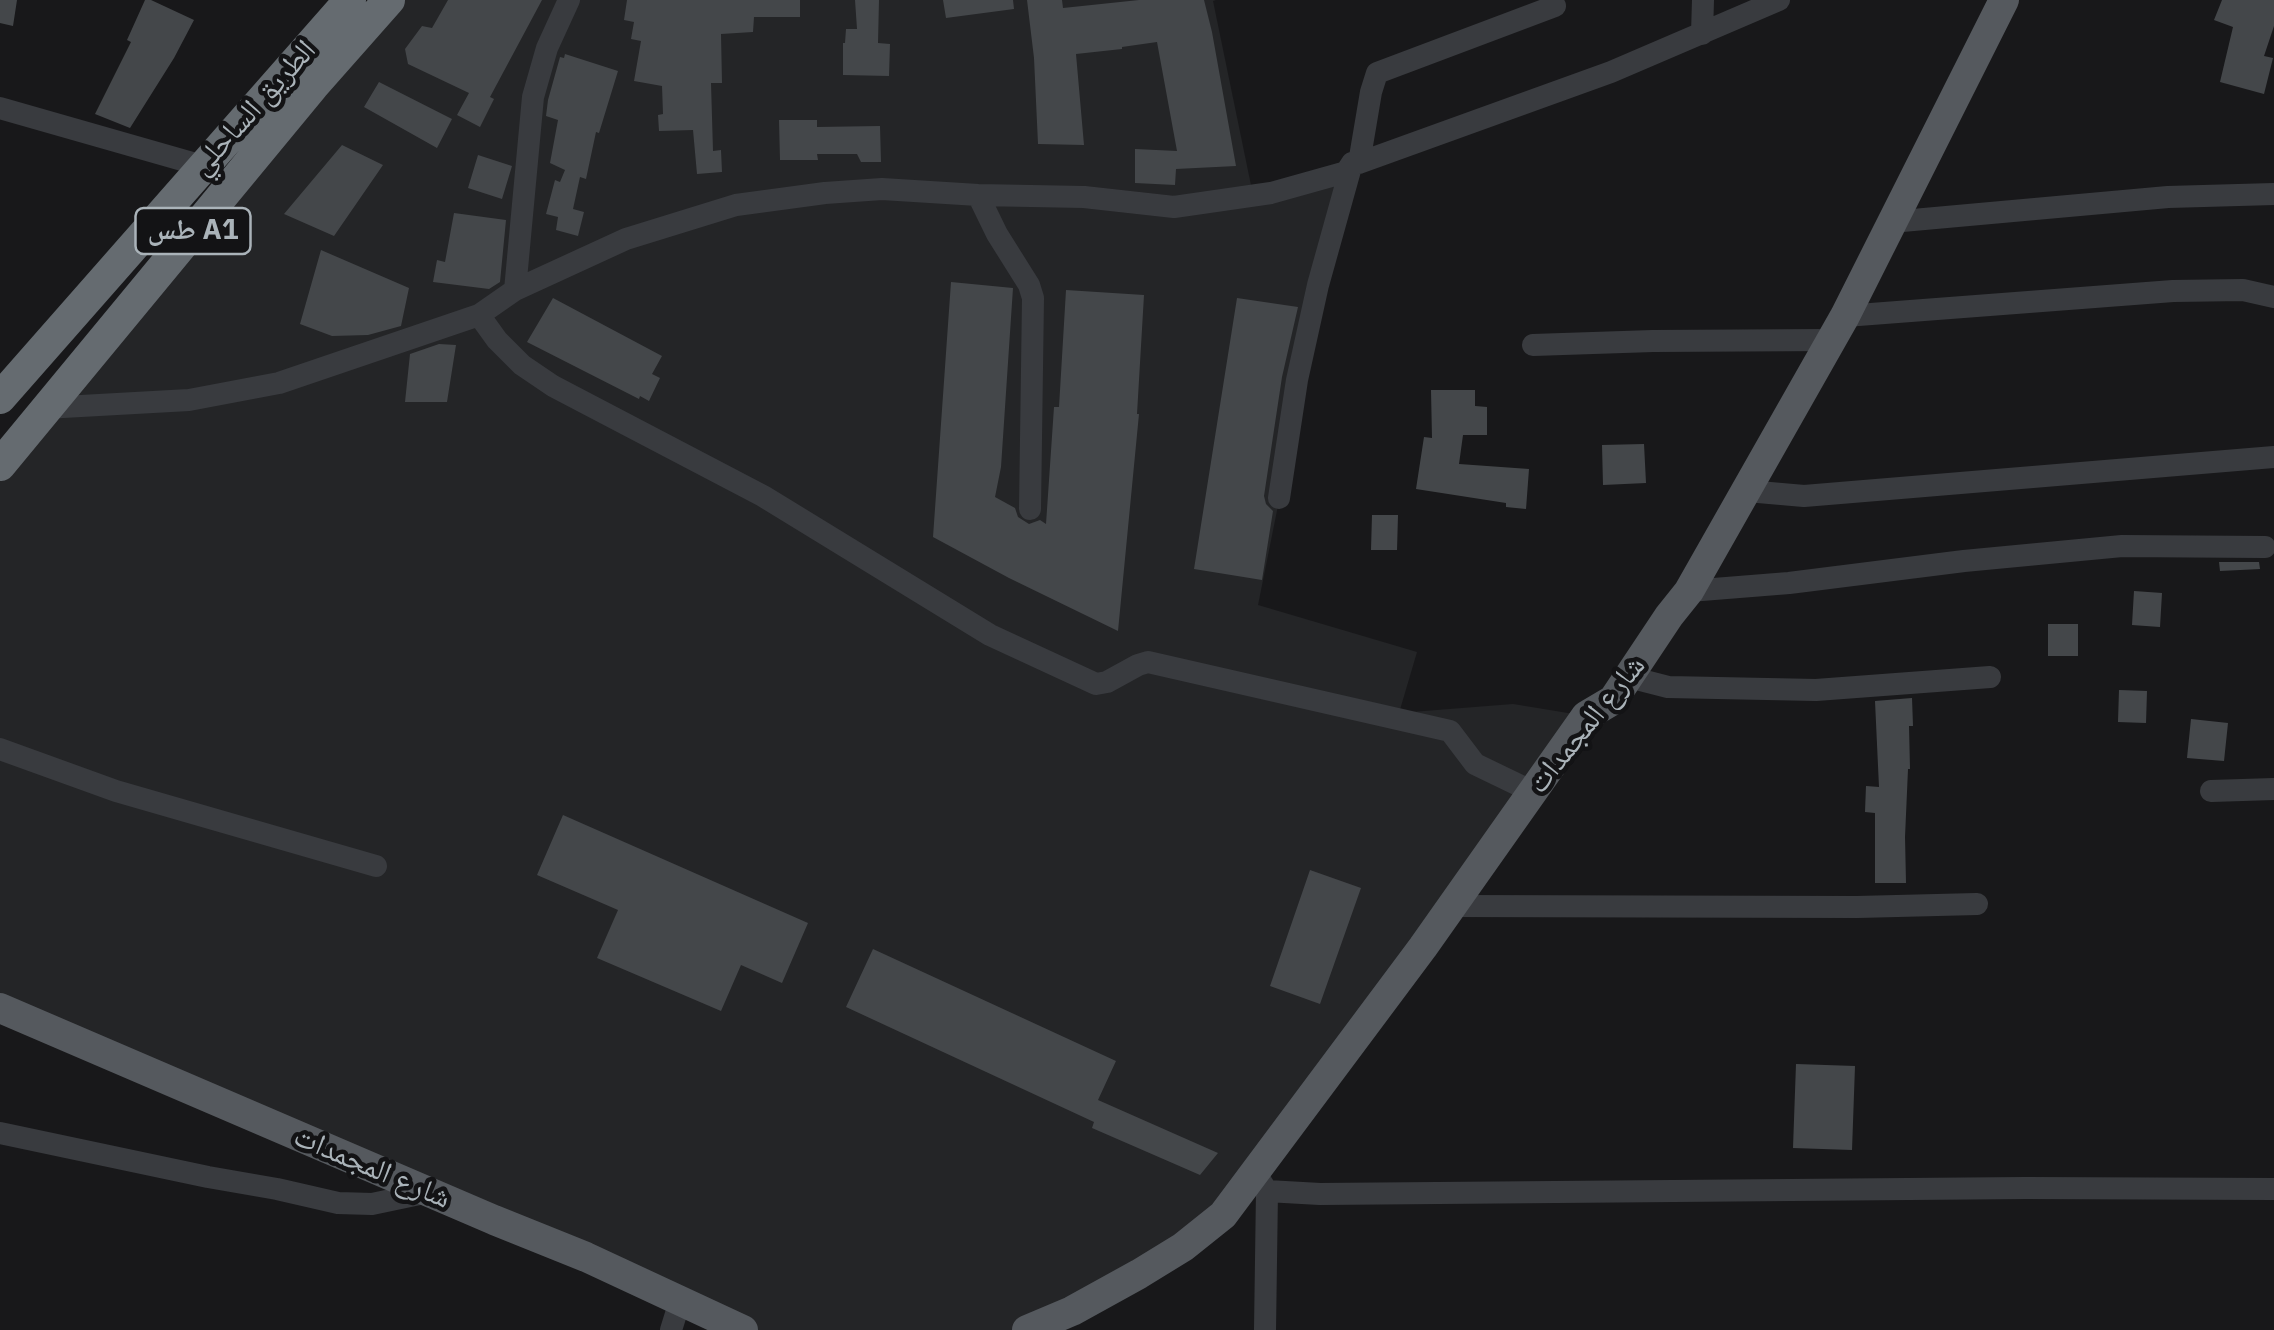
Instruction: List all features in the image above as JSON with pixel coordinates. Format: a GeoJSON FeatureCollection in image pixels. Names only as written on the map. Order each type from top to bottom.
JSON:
{"type":"FeatureCollection","features":[{"type":"Feature","properties":{"kind":"highway","name":"الطريق الساحلي"},"geometry":{"type":"LineString","coordinates":[[0,398],[350,0]]}},
{"type":"Feature","properties":{"kind":"highway","name":"الطريق الساحلي"},"geometry":{"type":"LineString","coordinates":[[0,465],[313,86],[389,0]]}},
{"type":"Feature","properties":{"kind":"main road","name":"شارع المجمدات"},"geometry":{"type":"LineString","coordinates":[[1027,1330],[1072,1311],[1183,1247],[1261,1181],[1586,716],[1614,700],[1689,591],[1838,328],[2004,0]]}},
{"type":"Feature","properties":{"kind":"main road","name":"شارع المجمدات"},"geometry":{"type":"LineString","coordinates":[[0,1008],[586,1257],[676,1316],[743,1330]]}},
{"type":"Feature","properties":{"kind":"street"},"geometry":{"type":"LineString","coordinates":[[516,290],[532,97],[547,48],[569,0]]}},
{"type":"Feature","properties":{"kind":"street"},"geometry":{"type":"LineString","coordinates":[[1702,34],[1703,0]]}},
{"type":"Feature","properties":{"kind":"street"},"geometry":{"type":"LineString","coordinates":[[46,408],[189,400],[278,383],[479,315],[516,290],[626,239],[736,205],[882,190],[1084,196],[1174,208],[1271,193],[1346,172],[1356,163],[1612,72],[1779,0]]}},
{"type":"Feature","properties":{"kind":"street"},"geometry":{"type":"LineString","coordinates":[[1279,498],[1297,380],[1318,285],[1356,163],[1377,73],[1556,6]]}},
{"type":"Feature","properties":{"kind":"street"},"geometry":{"type":"LineString","coordinates":[[0,108],[203,166]]}},
{"type":"Feature","properties":{"kind":"street"},"geometry":{"type":"LineString","coordinates":[[1891,222],[2168,197],[2274,194]]}},
{"type":"Feature","properties":{"kind":"street"},"geometry":{"type":"LineString","coordinates":[[978,195],[1033,298],[1030,509]]}},
{"type":"Feature","properties":{"kind":"street"},"geometry":{"type":"LineString","coordinates":[[1533,345],[1838,328],[2173,291],[2243,290],[2274,296]]}},
{"type":"Feature","properties":{"kind":"street"},"geometry":{"type":"LineString","coordinates":[[479,315],[496,340],[522,366],[552,386],[763,496],[990,636],[1096,684],[1148,662],[1450,730],[1476,764],[1533,792]]}},
{"type":"Feature","properties":{"kind":"street"},"geometry":{"type":"LineString","coordinates":[[1746,491],[1804,496],[2274,457]]}},
{"type":"Feature","properties":{"kind":"street"},"geometry":{"type":"LineString","coordinates":[[1689,591],[1789,584],[1964,561],[2122,546],[2265,547]]}},
{"type":"Feature","properties":{"kind":"street"},"geometry":{"type":"LineString","coordinates":[[1629,677],[1668,687],[1816,690],[1990,677]]}},
{"type":"Feature","properties":{"kind":"street"},"geometry":{"type":"LineString","coordinates":[[0,749],[116,791],[376,866]]}},
{"type":"Feature","properties":{"kind":"street"},"geometry":{"type":"LineString","coordinates":[[2211,791],[2274,789]]}},
{"type":"Feature","properties":{"kind":"street"},"geometry":{"type":"LineString","coordinates":[[1452,906],[1977,904]]}},
{"type":"Feature","properties":{"kind":"street"},"geometry":{"type":"LineString","coordinates":[[0,1133],[338,1203],[372,1204],[429,1192]]}},
{"type":"Feature","properties":{"kind":"street"},"geometry":{"type":"LineString","coordinates":[[1265,1330],[1261,1181],[1320,1194],[2026,1188],[2274,1190]]}},
{"type":"Feature","properties":{"kind":"shaded area"},"geometry":{"type":"Polygon","coordinates":[[[391,0],[1216,0],[1213,1],[1253,195],[1345,172],[1258,605],[1417,652],[1399,713],[1513,704],[1586,716],[1223,1215],[1027,1330],[754,1330],[0,1008],[0,465],[391,0]]]}},
{"type":"Feature","properties":{"kind":"building"},"geometry":{"type":"Polygon","coordinates":[[[0,0],[17,0],[13,26],[0,23],[0,0]]]}},
{"type":"Feature","properties":{"kind":"building"},"geometry":{"type":"Polygon","coordinates":[[[145,0],[194,20],[130,128],[95,114],[131,42],[127,40],[145,0]]]}},
{"type":"Feature","properties":{"kind":"building"},"geometry":{"type":"Polygon","coordinates":[[[448,0],[542,0],[490,97],[494,99],[480,127],[457,115],[469,93],[408,64],[405,49],[422,26],[432,28],[448,0]]]}},
{"type":"Feature","properties":{"kind":"building"},"geometry":{"type":"Polygon","coordinates":[[[627,0],[800,0],[800,17],[754,17],[753,32],[721,34],[722,83],[711,83],[713,151],[721,150],[722,172],[697,174],[693,130],[659,131],[662,86],[634,81],[641,41],[631,39],[634,22],[624,20],[627,0]]]}},
{"type":"Feature","properties":{"kind":"building"},"geometry":{"type":"Polygon","coordinates":[[[855,0],[879,0],[878,43],[890,44],[889,76],[843,75],[846,29],[857,29],[855,0]]]}},
{"type":"Feature","properties":{"kind":"building"},"geometry":{"type":"Polygon","coordinates":[[[943,0],[1013,0],[1014,9],[946,18],[943,0]]]}},
{"type":"Feature","properties":{"kind":"building"},"geometry":{"type":"Polygon","coordinates":[[[1027,0],[1062,0],[1063,8],[1139,0],[1204,0],[1236,166],[1176,169],[1175,185],[1135,183],[1135,149],[1177,151],[1157,42],[1076,54],[1084,145],[1038,144],[1027,0]]]}},
{"type":"Feature","properties":{"kind":"building"},"geometry":{"type":"Polygon","coordinates":[[[2222,0],[2274,0],[2274,26],[2264,56],[2273,58],[2264,94],[2220,82],[2233,27],[2214,20],[2222,0]]]}},
{"type":"Feature","properties":{"kind":"building"},"geometry":{"type":"Polygon","coordinates":[[[565,54],[618,71],[599,133],[596,132],[586,179],[580,177],[573,209],[584,212],[578,236],[556,230],[558,217],[546,214],[555,180],[560,182],[565,170],[550,163],[558,120],[546,116],[560,57],[565,54]]]}},
{"type":"Feature","properties":{"kind":"building"},"geometry":{"type":"Polygon","coordinates":[[[379,82],[452,119],[437,148],[364,107],[379,82]]]}},
{"type":"Feature","properties":{"kind":"building"},"geometry":{"type":"Polygon","coordinates":[[[779,120],[817,120],[817,127],[880,126],[881,162],[861,162],[857,154],[817,154],[818,160],[780,160],[779,120]]]}},
{"type":"Feature","properties":{"kind":"building"},"geometry":{"type":"Polygon","coordinates":[[[342,145],[383,165],[334,236],[284,214],[342,145]]]}},
{"type":"Feature","properties":{"kind":"building"},"geometry":{"type":"Polygon","coordinates":[[[478,155],[512,166],[502,199],[468,188],[478,155]]]}},
{"type":"Feature","properties":{"kind":"building"},"geometry":{"type":"Polygon","coordinates":[[[454,213],[506,220],[500,282],[489,289],[433,282],[437,260],[445,262],[454,213]]]}},
{"type":"Feature","properties":{"kind":"building"},"geometry":{"type":"Polygon","coordinates":[[[321,250],[409,288],[401,326],[368,335],[332,336],[300,324],[321,250]]]}},
{"type":"Feature","properties":{"kind":"building"},"geometry":{"type":"Polygon","coordinates":[[[951,282],[1013,288],[1001,467],[995,497],[1015,508],[1018,517],[1029,524],[1040,520],[1046,524],[1066,290],[1144,295],[1139,414],[1118,631],[933,537],[951,282]]]}},
{"type":"Feature","properties":{"kind":"building"},"geometry":{"type":"Polygon","coordinates":[[[553,298],[662,356],[652,374],[660,378],[649,401],[527,342],[553,298]]]}},
{"type":"Feature","properties":{"kind":"building"},"geometry":{"type":"Polygon","coordinates":[[[1237,298],[1298,307],[1282,377],[1264,496],[1273,511],[1262,580],[1194,569],[1237,298]]]}},
{"type":"Feature","properties":{"kind":"building"},"geometry":{"type":"Polygon","coordinates":[[[439,344],[456,345],[447,402],[405,402],[410,354],[439,344]]]}},
{"type":"Feature","properties":{"kind":"building"},"geometry":{"type":"Polygon","coordinates":[[[1431,390],[1475,390],[1475,406],[1487,407],[1487,435],[1463,435],[1459,464],[1529,469],[1526,509],[1416,489],[1424,437],[1432,438],[1431,390]]]}},
{"type":"Feature","properties":{"kind":"building"},"geometry":{"type":"Polygon","coordinates":[[[1644,444],[1646,483],[1603,485],[1602,445],[1644,444]]]}},
{"type":"Feature","properties":{"kind":"building"},"geometry":{"type":"Polygon","coordinates":[[[1372,515],[1398,515],[1397,550],[1371,550],[1372,515]]]}},
{"type":"Feature","properties":{"kind":"building"},"geometry":{"type":"Polygon","coordinates":[[[2219,562],[2259,562],[2260,569],[2220,571],[2219,562]]]}},
{"type":"Feature","properties":{"kind":"building"},"geometry":{"type":"Polygon","coordinates":[[[2134,591],[2162,593],[2160,627],[2132,625],[2134,591]]]}},
{"type":"Feature","properties":{"kind":"building"},"geometry":{"type":"Polygon","coordinates":[[[2048,624],[2078,624],[2078,656],[2048,656],[2048,624]]]}},
{"type":"Feature","properties":{"kind":"building"},"geometry":{"type":"Polygon","coordinates":[[[2119,690],[2147,691],[2146,723],[2118,722],[2119,690]]]}},
{"type":"Feature","properties":{"kind":"building"},"geometry":{"type":"Polygon","coordinates":[[[1912,698],[1906,883],[1875,883],[1875,813],[1865,812],[1866,786],[1879,787],[1875,701],[1912,698]]]}},
{"type":"Feature","properties":{"kind":"building"},"geometry":{"type":"Polygon","coordinates":[[[2191,719],[2228,723],[2224,761],[2187,758],[2191,719]]]}},
{"type":"Feature","properties":{"kind":"building"},"geometry":{"type":"Polygon","coordinates":[[[563,815],[808,923],[782,983],[741,965],[721,1011],[597,958],[618,910],[537,875],[563,815]]]}},
{"type":"Feature","properties":{"kind":"building"},"geometry":{"type":"Polygon","coordinates":[[[1310,870],[1361,888],[1320,1004],[1270,986],[1310,870]]]}},
{"type":"Feature","properties":{"kind":"building"},"geometry":{"type":"Polygon","coordinates":[[[873,949],[1116,1061],[1098,1100],[1218,1153],[1200,1175],[1092,1128],[1094,1122],[846,1007],[873,949]]]}},
{"type":"Feature","properties":{"kind":"building"},"geometry":{"type":"Polygon","coordinates":[[[1796,1064],[1855,1066],[1852,1150],[1793,1148],[1796,1064]]]}}]}
